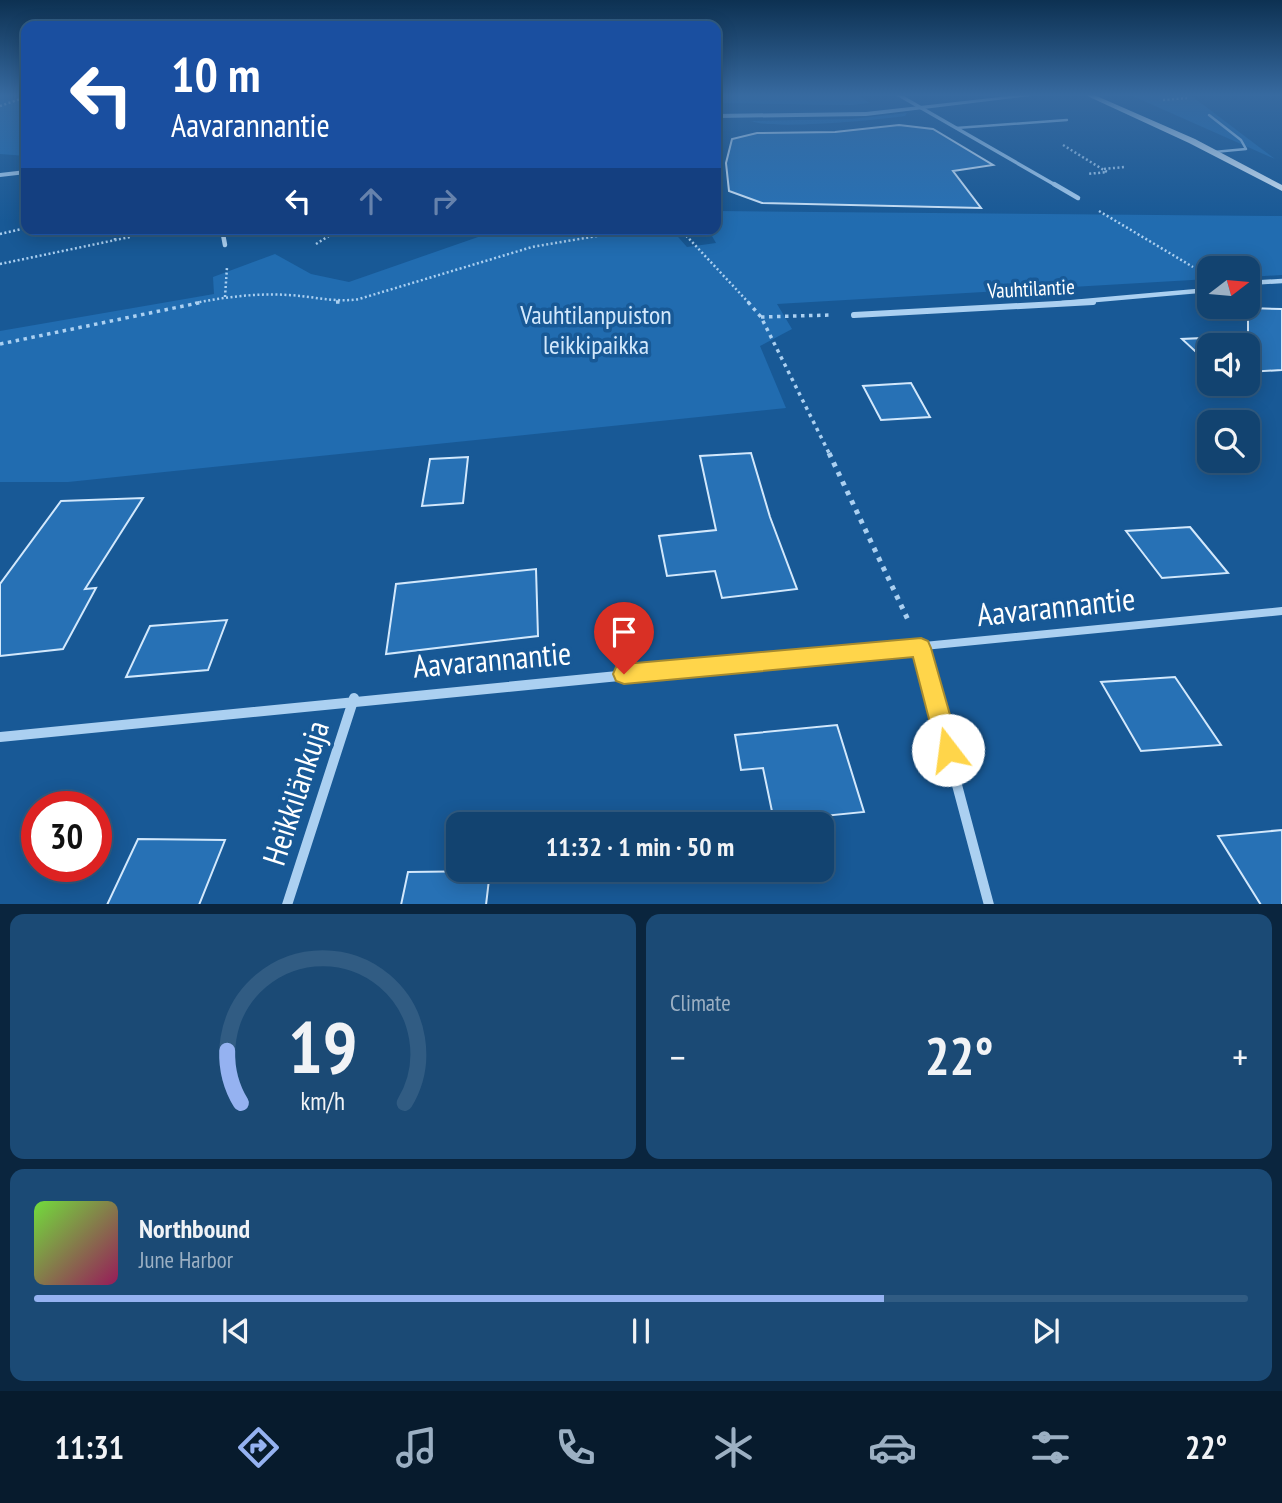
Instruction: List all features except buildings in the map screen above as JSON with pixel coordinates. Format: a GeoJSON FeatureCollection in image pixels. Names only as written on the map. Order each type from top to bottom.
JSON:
{"type":"FeatureCollection","features":[{"type":"Feature","properties":{"kind":"main road"},"geometry":{"type":"LineString","coordinates":[[1179,136],[1282,188]]}},
{"type":"Feature","properties":{"kind":"street"},"geometry":{"type":"LineString","coordinates":[[970,136],[1078,198]]}},
{"type":"Feature","properties":{"kind":"street"},"geometry":{"type":"LineString","coordinates":[[0,175],[21,173]]}},
{"type":"Feature","properties":{"kind":"street"},"geometry":{"type":"LineString","coordinates":[[223,235],[225,245]]}},
{"type":"Feature","properties":{"kind":"street"},"geometry":{"type":"LineString","coordinates":[[1260,282],[1282,281]]}},
{"type":"Feature","properties":{"kind":"street","name":"Vauhtilantie"},"geometry":{"type":"LineString","coordinates":[[854,315],[1102,301],[1197,291]]}},
{"type":"Feature","properties":{"kind":"street","name":"Aavarannantie"},"geometry":{"type":"LineString","coordinates":[[0,737],[354,698],[921,648],[1282,611]]}},
{"type":"Feature","properties":{"kind":"street"},"geometry":{"type":"LineString","coordinates":[[921,648],[989,904]]}},
{"type":"Feature","properties":{"kind":"street","name":"Heikkilänkuja"},"geometry":{"type":"LineString","coordinates":[[288,904],[354,698]]}},
{"type":"Feature","properties":{"kind":"lane"},"geometry":{"type":"LineString","coordinates":[[1214,152],[1246,149],[1236,136]]}},
{"type":"Feature","properties":{"kind":"path"},"geometry":{"type":"LineString","coordinates":[[1043,178],[1107,172],[1048,136]]}},
{"type":"Feature","properties":{"kind":"path"},"geometry":{"type":"LineString","coordinates":[[1102,169],[1124,167]]}},
{"type":"Feature","properties":{"kind":"path"},"geometry":{"type":"LineString","coordinates":[[1078,198],[1197,268]]}},
{"type":"Feature","properties":{"kind":"path"},"geometry":{"type":"LineString","coordinates":[[0,234],[21,229]]}},
{"type":"Feature","properties":{"kind":"path"},"geometry":{"type":"LineString","coordinates":[[115,235],[115,241]]}},
{"type":"Feature","properties":{"kind":"path"},"geometry":{"type":"LineString","coordinates":[[0,264],[140,235]]}},
{"type":"Feature","properties":{"kind":"path"},"geometry":{"type":"LineString","coordinates":[[316,244],[330,235]]}},
{"type":"Feature","properties":{"kind":"path"},"geometry":{"type":"LineString","coordinates":[[0,344],[225,298],[288,295],[339,302],[359,299],[532,247],[603,235]]}},
{"type":"Feature","properties":{"kind":"path"},"geometry":{"type":"LineString","coordinates":[[685,235],[761,317],[921,648]]}},
{"type":"Feature","properties":{"kind":"path"},"geometry":{"type":"LineString","coordinates":[[761,317],[854,315]]}},
{"type":"Feature","properties":{"kind":"green space"},"geometry":{"type":"Polygon","coordinates":[[[0,136],[21,136],[21,156],[0,154],[0,136]]]}},
{"type":"Feature","properties":{"kind":"green space"},"geometry":{"type":"Polygon","coordinates":[[[1223,136],[1245,136],[1275,159],[1223,136]]]}},
{"type":"Feature","properties":{"kind":"green space","name":"Vauhtilanpuiston leikkipaikka"},"geometry":{"type":"Polygon","coordinates":[[[721,211],[1282,216],[1282,275],[1260,276],[1260,256],[1197,256],[1197,280],[777,304],[792,329],[760,346],[786,408],[68,482],[0,482],[0,331],[214,294],[213,277],[275,254],[311,274],[349,282],[484,235],[676,235],[687,247],[716,243],[711,235],[721,235],[721,211]]]}},
{"type":"Feature","properties":{"kind":"route"},"geometry":{"type":"LineString","coordinates":[[624,674],[921,648],[948,750]]}}]}
